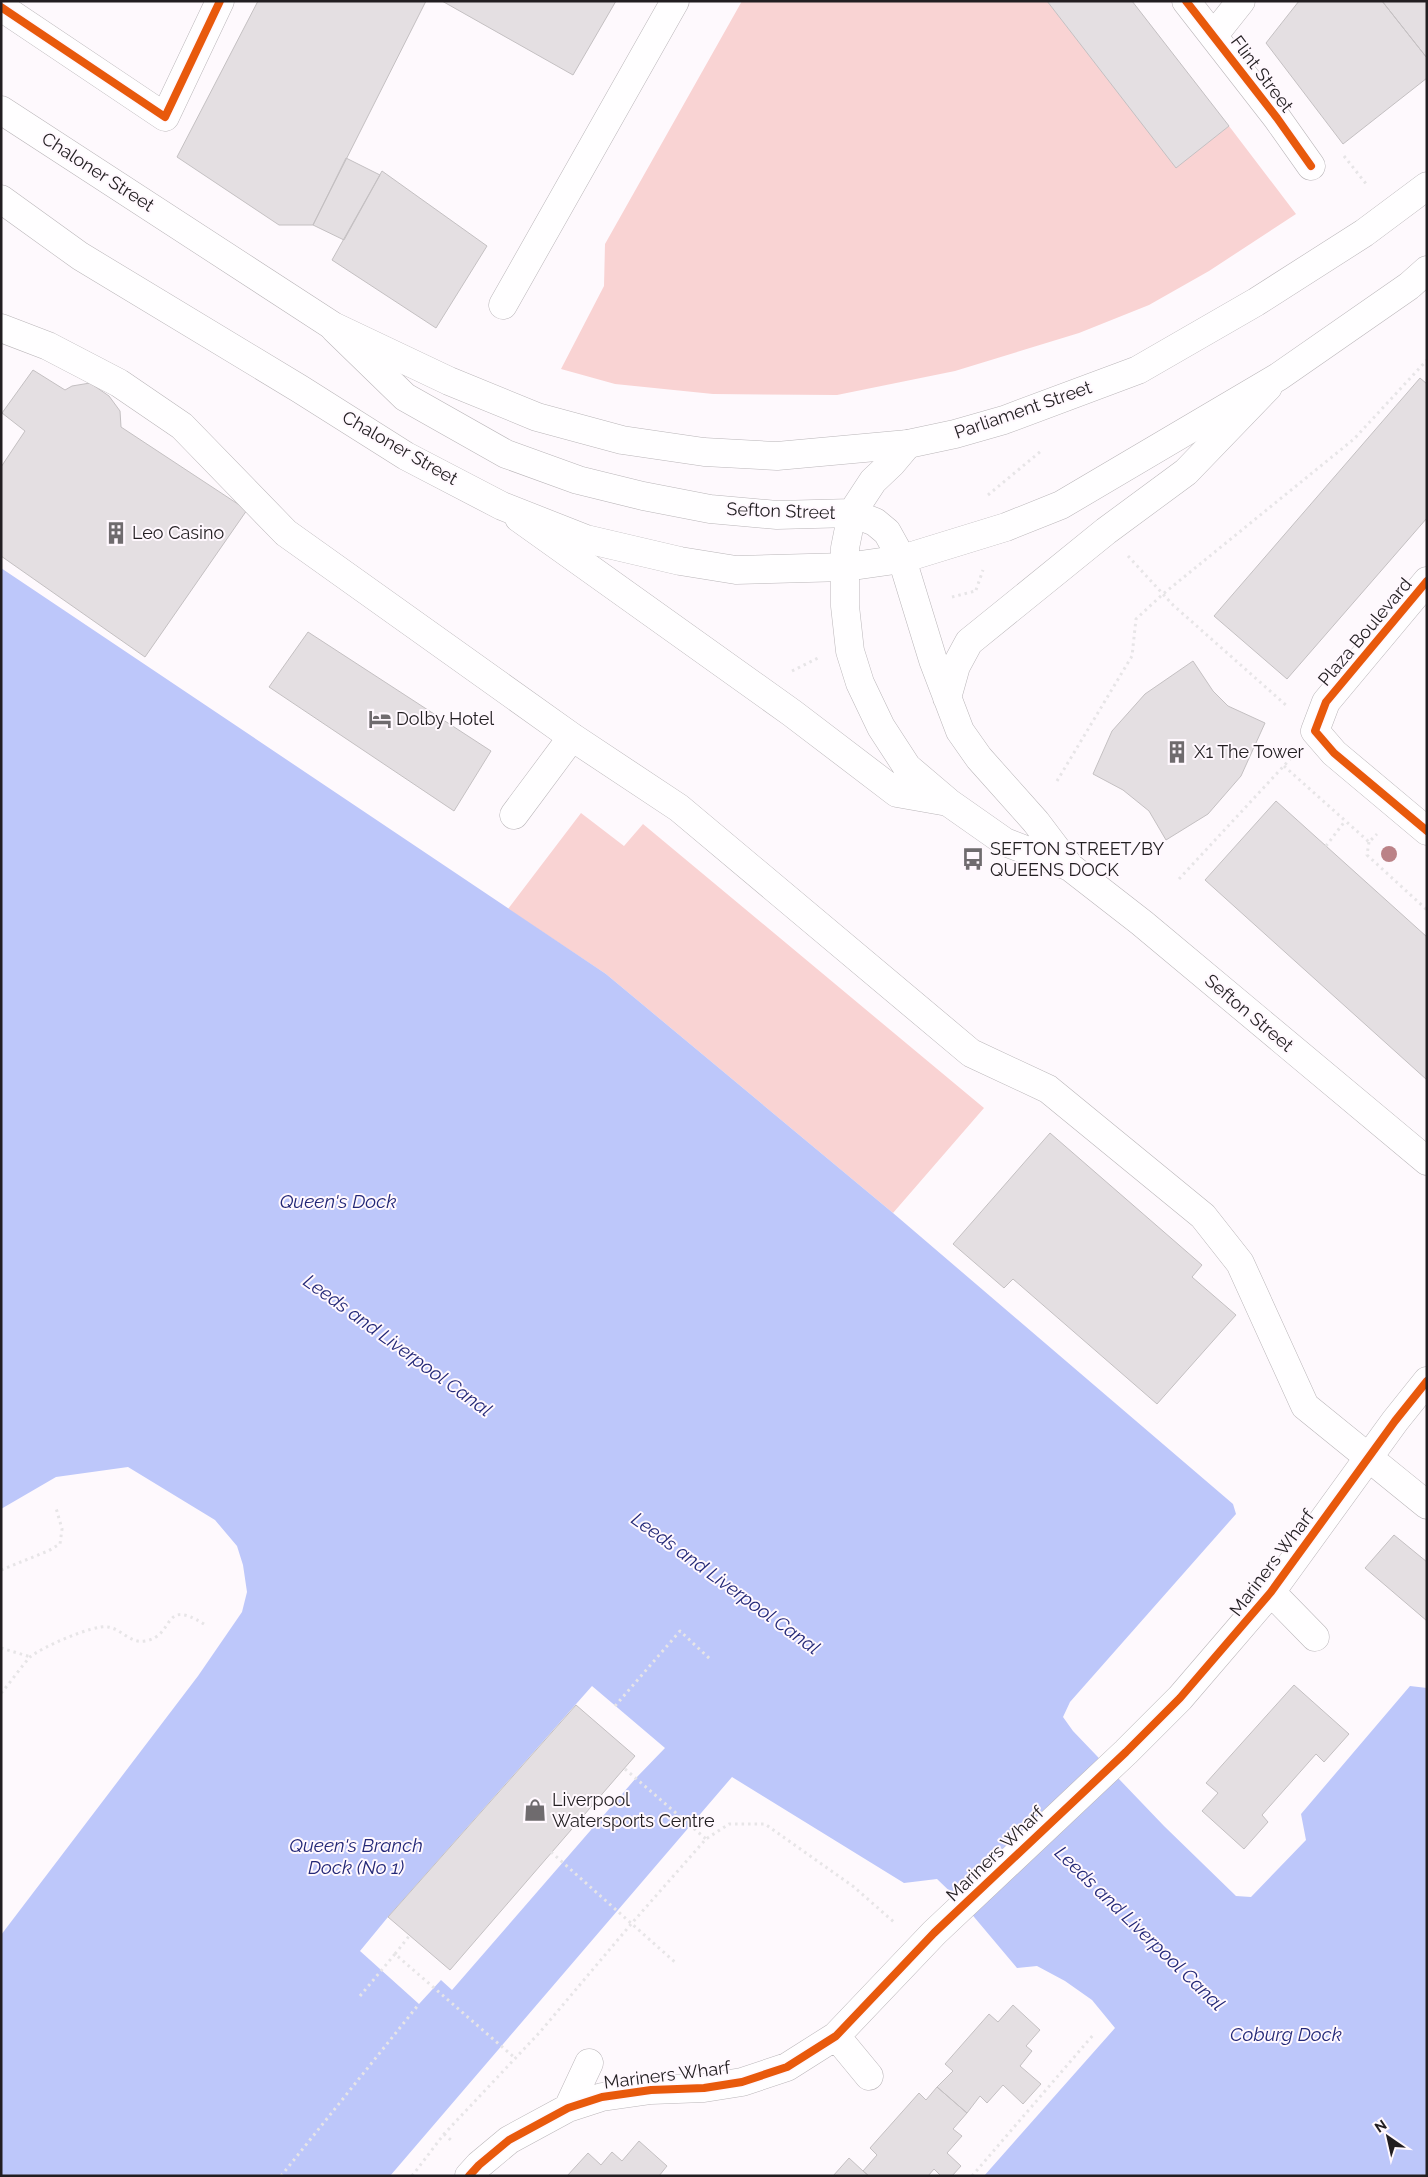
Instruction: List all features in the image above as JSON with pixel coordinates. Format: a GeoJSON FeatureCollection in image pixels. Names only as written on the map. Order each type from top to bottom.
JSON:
{"type":"FeatureCollection","features":[{"type":"Feature","properties":{"kind":"main road"},"geometry":{"type":"LineString","coordinates":[[1,7],[165,117],[220,1]]}},
{"type":"Feature","properties":{"kind":"main road"},"geometry":{"type":"LineString","coordinates":[[503,305],[676,1]]}},
{"type":"Feature","properties":{"kind":"main road","name":"Flint Street"},"geometry":{"type":"LineString","coordinates":[[1186,1],[1214,35],[1311,166]]}},
{"type":"Feature","properties":{"kind":"main road"},"geometry":{"type":"LineString","coordinates":[[1214,35],[1241,1]]}},
{"type":"Feature","properties":{"kind":"main road","name":"Chaloner Street"},"geometry":{"type":"LineString","coordinates":[[1,110],[333,326],[449,382],[537,417]]}},
{"type":"Feature","properties":{"kind":"main road","name":"Parliament Street"},"geometry":{"type":"LineString","coordinates":[[537,417],[622,440],[704,452],[777,456],[908,444],[956,434],[1004,420],[1138,370],[1273,291],[1364,233],[1427,186]]}},
{"type":"Feature","properties":{"kind":"main road","name":"Chaloner Street"},"geometry":{"type":"LineString","coordinates":[[1,199],[80,256],[300,389],[406,456],[502,506],[586,539],[680,561],[736,570],[846,567]]}},
{"type":"Feature","properties":{"kind":"main road"},"geometry":{"type":"LineString","coordinates":[[846,567],[902,559],[1006,527],[1060,505],[1278,377],[1401,291],[1427,270]]}},
{"type":"Feature","properties":{"kind":"main road","name":"Sefton Street"},"geometry":{"type":"LineString","coordinates":[[333,326],[405,397],[506,454],[578,480],[643,496],[710,509],[777,515],[852,513],[875,522],[887,532],[902,559],[947,698],[960,731],[978,758],[1036,822],[1070,867],[1142,924],[1427,1161]]}},
{"type":"Feature","properties":{"kind":"main road"},"geometry":{"type":"LineString","coordinates":[[1,328],[48,346],[119,383],[182,426],[286,533],[572,737],[679,808],[971,1053],[1048,1089],[1203,1216],[1240,1262],[1305,1406],[1427,1504]]}},
{"type":"Feature","properties":{"kind":"main road"},"geometry":{"type":"LineString","coordinates":[[947,698],[956,666],[969,642],[1106,532],[1186,472],[1278,377]]}},
{"type":"Feature","properties":{"kind":"main road"},"geometry":{"type":"LineString","coordinates":[[908,444],[873,481],[852,513],[844,548],[846,567],[845,606],[849,642],[860,683],[881,727],[907,767],[948,802]]}},
{"type":"Feature","properties":{"kind":"main road","name":"Sefton Street"},"geometry":{"type":"LineString","coordinates":[[502,506],[792,713],[897,793],[948,802],[1005,842],[1070,867]]}},
{"type":"Feature","properties":{"kind":"main road","name":"Plaza Boulevard"},"geometry":{"type":"LineString","coordinates":[[1315,731],[1326,702],[1427,581]]}},
{"type":"Feature","properties":{"kind":"main road"},"geometry":{"type":"LineString","coordinates":[[1315,731],[1334,753],[1427,831]]}},
{"type":"Feature","properties":{"kind":"main road"},"geometry":{"type":"LineString","coordinates":[[514,815],[572,737]]}},
{"type":"Feature","properties":{"kind":"main road","name":"Mariners Wharf"},"geometry":{"type":"LineString","coordinates":[[469,2176],[478,2165],[510,2139],[568,2108],[602,2097],[651,2090],[704,2088],[742,2082],[787,2067],[836,2036],[934,1933],[1126,1752],[1180,1698],[1271,1592],[1427,1381]]}},
{"type":"Feature","properties":{"kind":"main road"},"geometry":{"type":"LineString","coordinates":[[1271,1592],[1315,1637]]}},
{"type":"Feature","properties":{"kind":"main road"},"geometry":{"type":"LineString","coordinates":[[836,2036],[869,2076]]}},
{"type":"Feature","properties":{"kind":"main road"},"geometry":{"type":"LineString","coordinates":[[568,2108],[589,2063]]}},
{"type":"Feature","properties":{"kind":"path"},"geometry":{"type":"LineString","coordinates":[[1057,781],[1132,656],[1136,619],[1163,594],[1354,439],[1427,360]]}},
{"type":"Feature","properties":{"kind":"path"},"geometry":{"type":"LineString","coordinates":[[984,498],[1041,451]]}},
{"type":"Feature","properties":{"kind":"path"},"geometry":{"type":"LineString","coordinates":[[1124,552],[1163,594],[1209,638],[1315,731],[1178,879]]}},
{"type":"Feature","properties":{"kind":"path"},"geometry":{"type":"LineString","coordinates":[[952,597],[976,590]]}},
{"type":"Feature","properties":{"kind":"path"},"geometry":{"type":"LineString","coordinates":[[783,676],[818,658]]}},
{"type":"Feature","properties":{"kind":"path"},"geometry":{"type":"LineString","coordinates":[[1284,766],[1369,842]]}},
{"type":"Feature","properties":{"kind":"path"},"geometry":{"type":"LineString","coordinates":[[1326,846],[1345,821]]}},
{"type":"Feature","properties":{"kind":"path"},"geometry":{"type":"LineString","coordinates":[[1380,831],[1369,842],[1367,854],[1427,910]]}},
{"type":"Feature","properties":{"kind":"path"},"geometry":{"type":"LineString","coordinates":[[1,1570],[48,1551],[60,1544],[62,1529],[56,1508]]}},
{"type":"Feature","properties":{"kind":"path"},"geometry":{"type":"LineString","coordinates":[[1,1693],[31,1656],[89,1629],[105,1626],[119,1629],[135,1642],[147,1641],[162,1633],[169,1620],[178,1614],[189,1615],[204,1624]]}},
{"type":"Feature","properties":{"kind":"path"},"geometry":{"type":"LineString","coordinates":[[615,1706],[680,1631],[711,1660]]}},
{"type":"Feature","properties":{"kind":"path"},"geometry":{"type":"LineString","coordinates":[[1,1648],[31,1656]]}},
{"type":"Feature","properties":{"kind":"path"},"geometry":{"type":"LineString","coordinates":[[625,1768],[706,1839]]}},
{"type":"Feature","properties":{"kind":"path"},"geometry":{"type":"LineString","coordinates":[[412,2176],[444,2134],[540,2032],[706,1839],[728,1824],[765,1824],[854,1887],[899,1926]]}},
{"type":"Feature","properties":{"kind":"path"},"geometry":{"type":"LineString","coordinates":[[551,1852],[677,1964]]}},
{"type":"Feature","properties":{"kind":"path"},"geometry":{"type":"LineString","coordinates":[[360,1996],[410,1935]]}},
{"type":"Feature","properties":{"kind":"path"},"geometry":{"type":"LineString","coordinates":[[395,1954],[515,2058]]}},
{"type":"Feature","properties":{"kind":"path"},"geometry":{"type":"LineString","coordinates":[[281,2176],[419,2004]]}},
{"type":"Feature","properties":{"kind":"path"},"geometry":{"type":"LineString","coordinates":[[972,2176],[1094,2034]]}},
{"type":"Feature","properties":{"kind":"shaded area"},"geometry":{"type":"Polygon","coordinates":[[[742,1],[1047,1],[1176,167],[1229,126],[1296,214],[1209,271],[1149,305],[1079,333],[955,371],[837,395],[713,394],[615,384],[561,369],[604,286],[605,244],[742,1]]]}},
{"type":"Feature","properties":{"kind":"shaded area"},"geometry":{"type":"Polygon","coordinates":[[[581,813],[624,846],[643,824],[984,1108],[893,1213],[606,974],[508,909],[581,813]]]}},
{"type":"Feature","properties":{"kind":"water","name":"Queen's Dock"},"geometry":{"type":"Polygon","coordinates":[[[1,568],[606,974],[893,1213],[1233,1504],[1236,1514],[1070,1702],[1063,1717],[1073,1731],[1164,1826],[1236,1896],[1251,1897],[1306,1840],[1301,1814],[1410,1686],[1427,1688],[1427,2176],[984,2176],[1115,2028],[1092,2000],[1065,1981],[1037,1966],[1017,1968],[964,1905],[937,1879],[904,1883],[732,1777],[390,2176],[1,2176],[1,1935],[198,1676],[242,1612],[247,1592],[243,1565],[237,1546],[215,1520],[128,1467],[56,1477],[1,1509],[1,568]]]}},
{"type":"Feature","properties":{"kind":"pier","name":"Liverpool Watersports Centre"},"geometry":{"type":"Polygon","coordinates":[[[592,1686],[665,1748],[636,1778],[452,1990],[441,1980],[419,2004],[360,1951],[592,1686]]]}},
{"type":"Feature","properties":{"kind":"building"},"geometry":{"type":"Polygon","coordinates":[[[258,1],[426,1],[313,225],[279,225],[177,157],[258,1]]]}},
{"type":"Feature","properties":{"kind":"building"},"geometry":{"type":"Polygon","coordinates":[[[442,1],[616,1],[573,75],[442,1]]]}},
{"type":"Feature","properties":{"kind":"building"},"geometry":{"type":"Polygon","coordinates":[[[1047,1],[1132,1],[1229,126],[1176,168],[1047,1]]]}},
{"type":"Feature","properties":{"kind":"building"},"geometry":{"type":"Polygon","coordinates":[[[1299,1],[1382,1],[1427,58],[1427,78],[1343,144],[1266,43],[1299,1]]]}},
{"type":"Feature","properties":{"kind":"building"},"geometry":{"type":"Polygon","coordinates":[[[1382,1],[1427,1],[1427,58],[1382,1]]]}},
{"type":"Feature","properties":{"kind":"building"},"geometry":{"type":"Polygon","coordinates":[[[346,158],[380,175],[344,240],[313,225],[346,158]]]}},
{"type":"Feature","properties":{"kind":"building"},"geometry":{"type":"Polygon","coordinates":[[[382,171],[487,246],[436,328],[332,260],[382,171]]]}},
{"type":"Feature","properties":{"kind":"building","name":"Leo Casino"},"geometry":{"type":"Polygon","coordinates":[[[33,370],[65,390],[72,386],[90,383],[109,396],[120,411],[121,427],[247,510],[145,657],[1,556],[1,467],[25,431],[2,413],[33,370]]]}},
{"type":"Feature","properties":{"kind":"building"},"geometry":{"type":"Polygon","coordinates":[[[1420,378],[1427,384],[1427,518],[1287,679],[1214,616],[1420,378]]]}},
{"type":"Feature","properties":{"kind":"building","name":"Dolby Hotel"},"geometry":{"type":"Polygon","coordinates":[[[308,632],[491,751],[454,811],[269,687],[308,632]]]}},
{"type":"Feature","properties":{"kind":"building","name":"X1 The Tower"},"geometry":{"type":"Polygon","coordinates":[[[1193,661],[1213,691],[1228,706],[1265,723],[1241,776],[1208,814],[1166,840],[1149,811],[1123,790],[1093,774],[1112,731],[1145,694],[1193,661]]]}},
{"type":"Feature","properties":{"kind":"building"},"geometry":{"type":"Polygon","coordinates":[[[1276,801],[1427,937],[1427,1080],[1205,880],[1276,801]]]}},
{"type":"Feature","properties":{"kind":"building"},"geometry":{"type":"Polygon","coordinates":[[[1050,1133],[1202,1265],[1192,1277],[1236,1315],[1157,1404],[1013,1279],[1004,1288],[953,1244],[1050,1133]]]}},
{"type":"Feature","properties":{"kind":"building"},"geometry":{"type":"Polygon","coordinates":[[[1394,1535],[1427,1562],[1427,1621],[1365,1568],[1394,1535]]]}},
{"type":"Feature","properties":{"kind":"building"},"geometry":{"type":"Polygon","coordinates":[[[1294,1685],[1349,1734],[1324,1762],[1316,1754],[1262,1815],[1268,1822],[1244,1849],[1202,1811],[1218,1793],[1206,1783],[1294,1685]]]}},
{"type":"Feature","properties":{"kind":"building","name":"Liverpool Watersports Centre"},"geometry":{"type":"Polygon","coordinates":[[[576,1705],[635,1756],[450,1970],[388,1917],[576,1705]]]}},
{"type":"Feature","properties":{"kind":"building"},"geometry":{"type":"Polygon","coordinates":[[[1013,2005],[1040,2030],[1026,2046],[1032,2051],[1020,2066],[1041,2084],[1023,2104],[1003,2085],[987,2103],[980,2096],[967,2113],[937,2087],[953,2071],[945,2064],[989,2014],[998,2022],[1013,2005]]]}},
{"type":"Feature","properties":{"kind":"building"},"geometry":{"type":"Polygon","coordinates":[[[937,2087],[967,2113],[953,2129],[962,2136],[947,2153],[961,2166],[952,2176],[941,2176],[934,2169],[928,2176],[869,2176],[863,2171],[877,2155],[870,2148],[919,2093],[926,2100],[937,2087]]]}},
{"type":"Feature","properties":{"kind":"building"},"geometry":{"type":"Polygon","coordinates":[[[639,2141],[667,2166],[659,2176],[567,2176],[588,2153],[601,2165],[612,2152],[622,2161],[639,2141]]]}},
{"type":"Feature","properties":{"kind":"building"},"geometry":{"type":"Polygon","coordinates":[[[849,2158],[863,2171],[869,2176],[833,2176],[849,2158]]]}},
{"type":"Feature","properties":{"kind":"cycle path"},"geometry":{"type":"LineString","coordinates":[[1,7],[165,117],[220,1]]}},
{"type":"Feature","properties":{"kind":"cycle path"},"geometry":{"type":"LineString","coordinates":[[1186,1],[1277,118],[1311,166]]}},
{"type":"Feature","properties":{"kind":"cycle path"},"geometry":{"type":"LineString","coordinates":[[1427,581],[1326,702],[1315,731],[1334,753],[1427,831]]}},
{"type":"Feature","properties":{"kind":"cycle path"},"geometry":{"type":"LineString","coordinates":[[469,2176],[509,2140],[568,2108],[602,2097],[651,2090],[704,2088],[742,2082],[787,2067],[836,2036],[934,1933],[1126,1752],[1180,1698],[1271,1592],[1395,1421],[1427,1381]]}},
{"type":"Feature","properties":{"kind":"place","name":"Leo Casino"},"geometry":{"type":"Point","coordinates":[116,533]}},
{"type":"Feature","properties":{"kind":"place","name":"Dolby Hotel"},"geometry":{"type":"Point","coordinates":[380,719]}},
{"type":"Feature","properties":{"kind":"place","name":"X1 The Tower"},"geometry":{"type":"Point","coordinates":[1177,752]}},
{"type":"Feature","properties":{"kind":"place","name":"SEFTON STREET/BY QUEENS DOCK"},"geometry":{"type":"Point","coordinates":[973,859]}},
{"type":"Feature","properties":{"kind":"place","name":"Liverpool Watersports Centre"},"geometry":{"type":"Point","coordinates":[535,1810]}},
{"type":"Feature","properties":{"kind":"water label","name":"Leeds and Liverpool Canal"},"geometry":{"type":"Point","coordinates":[398,1345]}},
{"type":"Feature","properties":{"kind":"water label","name":"Leeds and Liverpool Canal"},"geometry":{"type":"Point","coordinates":[726,1583]}},
{"type":"Feature","properties":{"kind":"water label","name":"Queen's Branch Dock (No 1)"},"geometry":{"type":"Point","coordinates":[356,1856]}},
{"type":"Feature","properties":{"kind":"water label","name":"Leeds and Liverpool Canal"},"geometry":{"type":"Point","coordinates":[1140,1928]}},
{"type":"Feature","properties":{"kind":"water label","name":"Coburg Dock"},"geometry":{"type":"Point","coordinates":[1286,2034]}}]}
